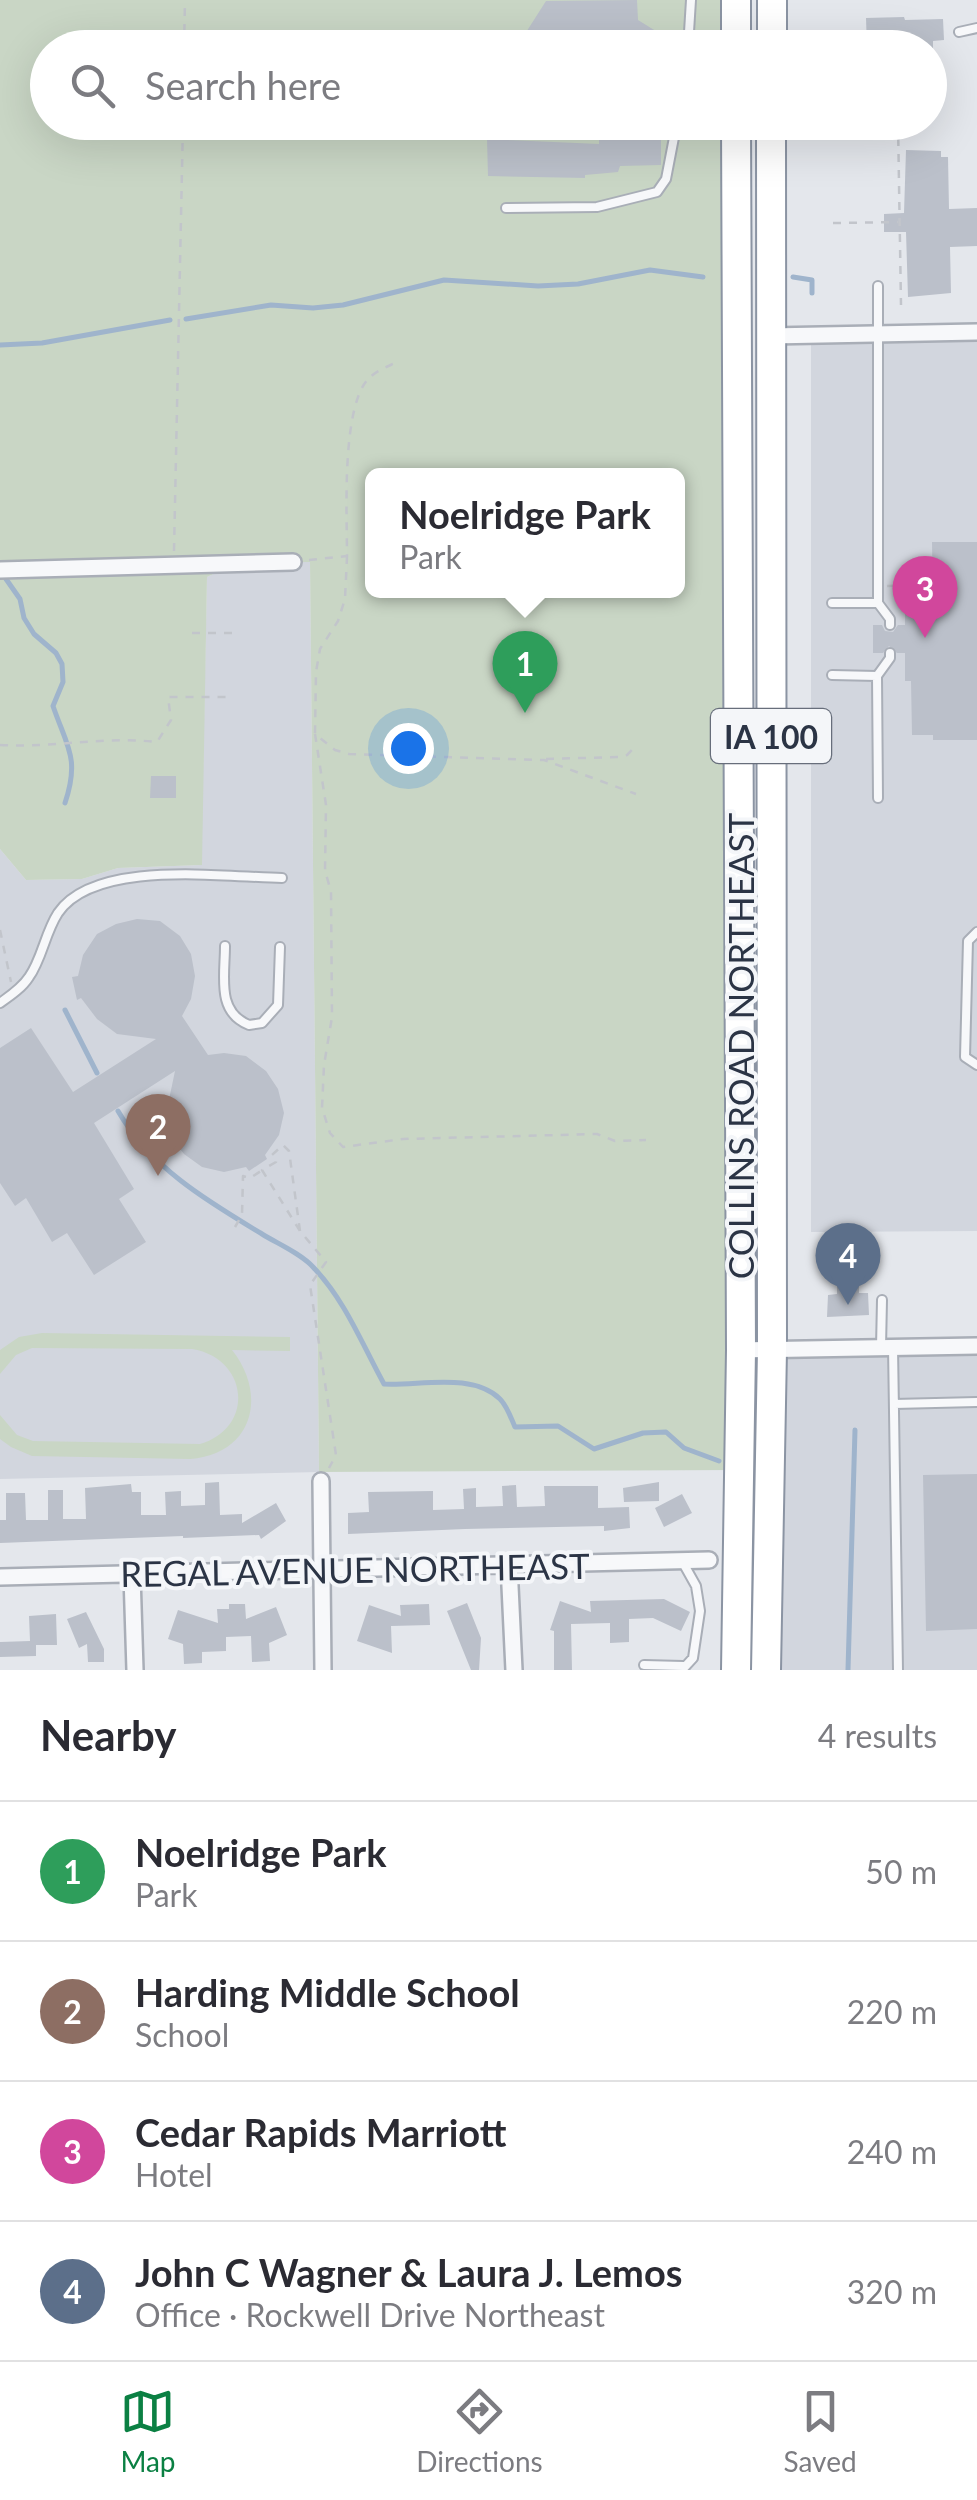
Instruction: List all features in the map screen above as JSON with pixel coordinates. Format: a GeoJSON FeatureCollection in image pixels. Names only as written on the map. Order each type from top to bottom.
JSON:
{"type":"FeatureCollection","features":[{"type":"Feature","properties":{"kind":"highway"},"geometry":{"type":"LineString","coordinates":[[736,0],[736,30]]}},
{"type":"Feature","properties":{"kind":"highway"},"geometry":{"type":"LineString","coordinates":[[772,0],[772,30]]}},
{"type":"Feature","properties":{"kind":"highway","name":"COLLINS ROAD NORTHEAST"},"geometry":{"type":"LineString","coordinates":[[736,140],[741,1350],[736,1670]]}},
{"type":"Feature","properties":{"kind":"highway","name":"COLLINS ROAD NORTHEAST"},"geometry":{"type":"LineString","coordinates":[[748,140],[752,322],[770,336]]}},
{"type":"Feature","properties":{"kind":"highway","name":"COLLINS ROAD NORTHEAST"},"geometry":{"type":"LineString","coordinates":[[766,1670],[772,1350],[771,140]]}},
{"type":"Feature","properties":{"kind":"street"},"geometry":{"type":"LineString","coordinates":[[770,336],[977,332]]}},
{"type":"Feature","properties":{"kind":"street"},"geometry":{"type":"LineString","coordinates":[[0,570],[292,562]]}},
{"type":"Feature","properties":{"kind":"street"},"geometry":{"type":"LineString","coordinates":[[741,1350],[977,1346]]}},
{"type":"Feature","properties":{"kind":"street"},"geometry":{"type":"LineString","coordinates":[[321,1481],[322,1670]]}},
{"type":"Feature","properties":{"kind":"street","name":"REGAL AVENUE NORTHEAST"},"geometry":{"type":"LineString","coordinates":[[0,1577],[709,1560]]}},
{"type":"Feature","properties":{"kind":"street"},"geometry":{"type":"LineString","coordinates":[[509,1565],[514,1670]]}},
{"type":"Feature","properties":{"kind":"street"},"geometry":{"type":"LineString","coordinates":[[132,1575],[134,1670]]}},
{"type":"Feature","properties":{"kind":"lane"},"geometry":{"type":"LineString","coordinates":[[690,30],[692,0]]}},
{"type":"Feature","properties":{"kind":"lane"},"geometry":{"type":"LineString","coordinates":[[958,32],[977,28]]}},
{"type":"Feature","properties":{"kind":"lane"},"geometry":{"type":"LineString","coordinates":[[506,208],[597,207],[657,192],[666,179],[674,140]]}},
{"type":"Feature","properties":{"kind":"lane"},"geometry":{"type":"LineString","coordinates":[[878,286],[878,602],[890,618],[890,625]]}},
{"type":"Feature","properties":{"kind":"lane"},"geometry":{"type":"LineString","coordinates":[[832,603],[878,602]]}},
{"type":"Feature","properties":{"kind":"lane"},"geometry":{"type":"LineString","coordinates":[[878,798],[877,676],[890,653]]}},
{"type":"Feature","properties":{"kind":"lane"},"geometry":{"type":"LineString","coordinates":[[832,675],[877,676]]}},
{"type":"Feature","properties":{"kind":"lane"},"geometry":{"type":"LineString","coordinates":[[0,1004],[30,976],[59,911],[97,884],[120,877],[144,876],[282,878]]}},
{"type":"Feature","properties":{"kind":"lane"},"geometry":{"type":"LineString","coordinates":[[977,932],[968,940],[965,1057],[977,1065]]}},
{"type":"Feature","properties":{"kind":"lane"},"geometry":{"type":"LineString","coordinates":[[225,946],[226,1004],[238,1021],[249,1025],[262,1023],[278,1005],[280,947]]}},
{"type":"Feature","properties":{"kind":"lane"},"geometry":{"type":"LineString","coordinates":[[882,1300],[894,1404],[898,1670]]}},
{"type":"Feature","properties":{"kind":"lane"},"geometry":{"type":"LineString","coordinates":[[894,1404],[977,1402]]}},
{"type":"Feature","properties":{"kind":"lane"},"geometry":{"type":"LineString","coordinates":[[644,1665],[682,1668],[693,1658],[700,1611],[696,1586],[682,1561]]}},
{"type":"Feature","properties":{"kind":"path"},"geometry":{"type":"LineString","coordinates":[[184,30],[185,0]]}},
{"type":"Feature","properties":{"kind":"path"},"geometry":{"type":"LineString","coordinates":[[174,564],[182,140]]}},
{"type":"Feature","properties":{"kind":"path"},"geometry":{"type":"LineString","coordinates":[[898,140],[901,305]]}},
{"type":"Feature","properties":{"kind":"path"},"geometry":{"type":"LineString","coordinates":[[833,223],[900,222]]}},
{"type":"Feature","properties":{"kind":"path"},"geometry":{"type":"LineString","coordinates":[[397,362],[368,378],[355,407],[348,450],[345,599],[338,622],[320,649],[316,672],[316,734],[326,805],[326,871],[331,891],[332,1016],[322,1108],[330,1133],[343,1147],[404,1139],[597,1134],[615,1140],[646,1140]]}},
{"type":"Feature","properties":{"kind":"path"},"geometry":{"type":"LineString","coordinates":[[292,562],[346,556]]}},
{"type":"Feature","properties":{"kind":"path"},"geometry":{"type":"LineString","coordinates":[[878,586],[931,585]]}},
{"type":"Feature","properties":{"kind":"path"},"geometry":{"type":"LineString","coordinates":[[192,634],[234,634]]}},
{"type":"Feature","properties":{"kind":"path"},"geometry":{"type":"LineString","coordinates":[[0,745],[62,746],[122,738],[158,742],[172,720],[168,698],[232,697]]}},
{"type":"Feature","properties":{"kind":"path"},"geometry":{"type":"LineString","coordinates":[[316,734],[334,750],[349,754],[544,760],[628,755],[635,748]]}},
{"type":"Feature","properties":{"kind":"path"},"geometry":{"type":"LineString","coordinates":[[544,760],[636,794]]}},
{"type":"Feature","properties":{"kind":"path"},"geometry":{"type":"LineString","coordinates":[[0,930],[13,994]]}},
{"type":"Feature","properties":{"kind":"path"},"geometry":{"type":"LineString","coordinates":[[235,1227],[242,1215],[243,1176],[250,1178],[276,1162],[272,1156],[283,1145],[289,1151],[300,1231]]}},
{"type":"Feature","properties":{"kind":"path"},"geometry":{"type":"LineString","coordinates":[[262,1170],[300,1231],[326,1262],[310,1285],[336,1456],[321,1481]]}},
{"type":"Feature","properties":{"kind":"shaded area"},"geometry":{"type":"Polygon","coordinates":[[[977,341],[977,1231],[811,1232],[811,344],[977,341]]]}},
{"type":"Feature","properties":{"kind":"shaded area"},"geometry":{"type":"Polygon","coordinates":[[[310,561],[319,1472],[0,1479],[0,849],[26,880],[82,879],[118,868],[201,865],[207,577],[237,563],[310,561]]]}},
{"type":"Feature","properties":{"kind":"shaded area"},"geometry":{"type":"Polygon","coordinates":[[[977,1346],[977,1670],[766,1670],[772,1350],[977,1346]]]}},
{"type":"Feature","properties":{"kind":"green space"},"geometry":{"type":"Polygon","coordinates":[[[0,0],[736,0],[736,30],[30,30],[30,140],[736,140],[739,1470],[319,1472],[310,562],[237,563],[207,577],[202,865],[118,868],[82,879],[26,880],[0,849],[0,0]]]}},
{"type":"Feature","properties":{"kind":"green space"},"geometry":{"type":"Polygon","coordinates":[[[42,1333],[290,1337],[290,1351],[232,1350],[249,1385],[248,1420],[228,1446],[211,1455],[190,1459],[32,1456],[0,1439],[0,1415],[17,1435],[33,1441],[200,1444],[218,1435],[237,1409],[234,1379],[225,1365],[192,1349],[32,1348],[16,1355],[0,1374],[0,1350],[19,1337],[42,1333]]]}},
{"type":"Feature","properties":{"kind":"building"},"geometry":{"type":"Polygon","coordinates":[[[637,0],[638,20],[654,30],[527,30],[546,1],[637,0]]]}},
{"type":"Feature","properties":{"kind":"building"},"geometry":{"type":"Polygon","coordinates":[[[866,18],[943,19],[944,30],[866,30],[866,18]]]}},
{"type":"Feature","properties":{"kind":"building"},"geometry":{"type":"Polygon","coordinates":[[[487,140],[599,144],[599,140],[661,140],[661,165],[620,166],[618,172],[585,178],[488,176],[487,140]]]}},
{"type":"Feature","properties":{"kind":"building"},"geometry":{"type":"Polygon","coordinates":[[[906,150],[941,151],[941,157],[948,157],[949,209],[977,208],[977,246],[950,247],[951,293],[908,297],[906,232],[884,232],[884,214],[904,213],[906,150]]]}},
{"type":"Feature","properties":{"kind":"building"},"geometry":{"type":"Polygon","coordinates":[[[932,542],[977,542],[977,740],[933,740],[933,735],[912,735],[911,681],[905,681],[905,653],[897,653],[889,646],[883,653],[873,653],[873,625],[893,632],[898,625],[905,625],[905,600],[933,600],[932,542]]]}},
{"type":"Feature","properties":{"kind":"building"},"geometry":{"type":"Polygon","coordinates":[[[151,776],[176,776],[176,798],[150,798],[151,776]]]}},
{"type":"Feature","properties":{"kind":"building"},"geometry":{"type":"Polygon","coordinates":[[[137,919],[160,921],[180,936],[191,954],[195,976],[191,999],[182,1016],[208,1055],[246,1056],[266,1071],[278,1089],[284,1113],[279,1135],[265,1155],[267,1159],[249,1171],[246,1167],[224,1172],[202,1167],[184,1154],[170,1136],[166,1114],[175,1071],[94,1123],[134,1189],[119,1199],[146,1242],[94,1275],[67,1233],[52,1242],[26,1198],[15,1206],[0,1183],[0,1048],[31,1028],[73,1092],[156,1039],[117,1034],[97,1019],[81,998],[77,1000],[72,977],[78,976],[83,955],[97,934],[137,919]]]}},
{"type":"Feature","properties":{"kind":"building"},"geometry":{"type":"Polygon","coordinates":[[[859,1284],[859,1293],[868,1293],[869,1315],[827,1317],[828,1295],[837,1294],[837,1286],[859,1284]]]}},
{"type":"Feature","properties":{"kind":"building"},"geometry":{"type":"Polygon","coordinates":[[[977,1474],[977,1629],[926,1631],[923,1475],[977,1474]]]}},
{"type":"Feature","properties":{"kind":"building"},"geometry":{"type":"Polygon","coordinates":[[[219,1482],[220,1515],[242,1514],[242,1523],[276,1503],[286,1521],[261,1539],[259,1535],[183,1536],[0,1543],[0,1520],[6,1520],[6,1493],[25,1493],[26,1520],[48,1520],[48,1490],[63,1490],[63,1519],[86,1519],[85,1488],[131,1484],[132,1492],[141,1492],[141,1515],[166,1515],[165,1492],[181,1491],[181,1506],[205,1505],[205,1483],[219,1482]]]}},
{"type":"Feature","properties":{"kind":"building"},"geometry":{"type":"Polygon","coordinates":[[[659,1482],[659,1501],[624,1502],[623,1488],[659,1482]]]}},
{"type":"Feature","properties":{"kind":"building"},"geometry":{"type":"Polygon","coordinates":[[[516,1485],[517,1507],[545,1506],[544,1486],[598,1486],[598,1508],[629,1507],[630,1528],[348,1534],[348,1513],[369,1512],[368,1492],[433,1491],[433,1510],[464,1509],[463,1489],[476,1488],[476,1507],[503,1506],[502,1486],[516,1485]]]}},
{"type":"Feature","properties":{"kind":"building"},"geometry":{"type":"Polygon","coordinates":[[[682,1494],[692,1513],[664,1527],[655,1508],[682,1494]]]}},
{"type":"Feature","properties":{"kind":"building"},"geometry":{"type":"Polygon","coordinates":[[[664,1599],[690,1612],[681,1631],[653,1618],[629,1619],[629,1642],[610,1643],[610,1623],[571,1624],[572,1670],[554,1670],[554,1631],[550,1630],[560,1601],[591,1612],[590,1601],[664,1599]]]}},
{"type":"Feature","properties":{"kind":"building"},"geometry":{"type":"Polygon","coordinates":[[[467,1603],[481,1638],[479,1670],[471,1670],[447,1611],[467,1603]]]}},
{"type":"Feature","properties":{"kind":"building"},"geometry":{"type":"Polygon","coordinates":[[[229,1604],[245,1604],[246,1619],[276,1607],[287,1635],[269,1643],[270,1661],[252,1662],[251,1636],[226,1637],[226,1651],[202,1652],[202,1663],[184,1664],[183,1644],[168,1639],[178,1610],[218,1623],[217,1609],[229,1609],[229,1604]]]}},
{"type":"Feature","properties":{"kind":"building"},"geometry":{"type":"Polygon","coordinates":[[[429,1604],[430,1625],[391,1626],[392,1653],[357,1641],[369,1605],[401,1616],[400,1605],[429,1604]]]}},
{"type":"Feature","properties":{"kind":"building"},"geometry":{"type":"Polygon","coordinates":[[[86,1612],[104,1649],[104,1662],[88,1662],[87,1644],[79,1648],[67,1619],[86,1612]]]}},
{"type":"Feature","properties":{"kind":"building"},"geometry":{"type":"Polygon","coordinates":[[[56,1614],[57,1645],[36,1645],[36,1656],[0,1657],[0,1642],[30,1641],[29,1616],[56,1614]]]}},
{"type":"Feature","properties":{"kind":"waterway"},"geometry":{"type":"LineString","coordinates":[[186,319],[271,305],[343,305],[444,280],[538,286],[578,284],[650,270],[703,277]]}},
{"type":"Feature","properties":{"kind":"waterway"},"geometry":{"type":"LineString","coordinates":[[793,277],[812,280],[812,293]]}},
{"type":"Feature","properties":{"kind":"waterway"},"geometry":{"type":"LineString","coordinates":[[0,345],[42,343],[170,320]]}},
{"type":"Feature","properties":{"kind":"waterway"},"geometry":{"type":"LineString","coordinates":[[6,579],[20,599],[24,618],[34,634],[56,653],[62,664],[63,682],[53,706],[71,763],[65,803]]}},
{"type":"Feature","properties":{"kind":"waterway"},"geometry":{"type":"LineString","coordinates":[[65,1010],[97,1073]]}},
{"type":"Feature","properties":{"kind":"waterway"},"geometry":{"type":"LineString","coordinates":[[118,1111],[147,1150],[182,1182],[313,1267],[344,1308],[384,1384],[445,1382],[475,1386],[500,1399],[515,1427],[558,1426],[594,1449],[643,1433],[666,1432],[684,1448],[719,1461]]}},
{"type":"Feature","properties":{"kind":"waterway"},"geometry":{"type":"LineString","coordinates":[[848,1670],[855,1430]]}},
{"type":"Feature","properties":{"kind":"place","name":"Cedar Rapids Marriott"},"geometry":{"type":"Point","coordinates":[925,638]}},
{"type":"Feature","properties":{"kind":"place","name":"Noelridge Park"},"geometry":{"type":"Point","coordinates":[525,713]}},
{"type":"Feature","properties":{"kind":"place","name":"Harding Middle School"},"geometry":{"type":"Point","coordinates":[158,1176]}},
{"type":"Feature","properties":{"kind":"place","name":"John C Wagner & Laura J. Lemos"},"geometry":{"type":"Point","coordinates":[848,1305]}}]}
